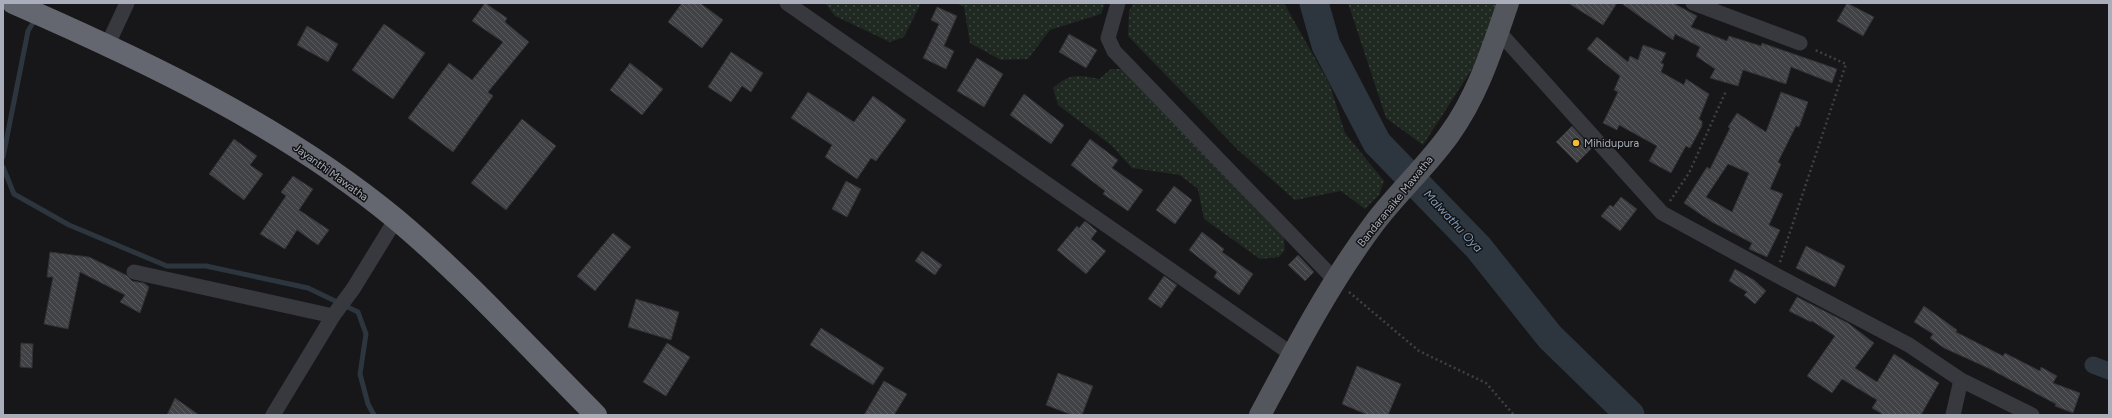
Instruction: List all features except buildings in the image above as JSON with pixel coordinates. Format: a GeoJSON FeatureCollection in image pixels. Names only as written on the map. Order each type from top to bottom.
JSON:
{"type":"FeatureCollection","features":[{"type":"Feature","properties":{"kind":"highway","name":"Jayanthi Mawatha"},"geometry":{"type":"LineString","coordinates":[[18,5],[107,46],[244,115],[278,135],[344,181],[396,219],[446,263],[499,315],[585,410]]}},
{"type":"Feature","properties":{"kind":"main road","name":"Bandaranaike Mawatha"},"geometry":{"type":"LineString","coordinates":[[1260,415],[1335,280],[1373,225],[1448,136],[1467,107],[1488,62],[1508,3]]}},
{"type":"Feature","properties":{"kind":"street"},"geometry":{"type":"LineString","coordinates":[[107,46],[127,3]]}},
{"type":"Feature","properties":{"kind":"street"},"geometry":{"type":"LineString","coordinates":[[786,3],[1293,355]]}},
{"type":"Feature","properties":{"kind":"street"},"geometry":{"type":"LineString","coordinates":[[1118,3],[1108,38],[1114,51],[1335,280]]}},
{"type":"Feature","properties":{"kind":"street"},"geometry":{"type":"LineString","coordinates":[[1694,3],[1800,43]]}},
{"type":"Feature","properties":{"kind":"street"},"geometry":{"type":"LineString","coordinates":[[1499,32],[1662,213],[1909,345],[1960,380],[2032,415]]}},
{"type":"Feature","properties":{"kind":"street"},"geometry":{"type":"LineString","coordinates":[[273,415],[335,312],[353,289],[396,219]]}},
{"type":"Feature","properties":{"kind":"street"},"geometry":{"type":"LineString","coordinates":[[134,272],[335,312]]}},
{"type":"Feature","properties":{"kind":"street"},"geometry":{"type":"LineString","coordinates":[[1953,415],[1960,380]]}},
{"type":"Feature","properties":{"kind":"path"},"geometry":{"type":"LineString","coordinates":[[1776,275],[1846,64],[1800,43]]}},
{"type":"Feature","properties":{"kind":"path"},"geometry":{"type":"LineString","coordinates":[[1662,213],[1689,173],[1726,91]]}},
{"type":"Feature","properties":{"kind":"path"},"geometry":{"type":"LineString","coordinates":[[1335,280],[1419,351],[1486,383],[1514,415]]}},
{"type":"Feature","properties":{"kind":"shaded area"},"geometry":{"type":"Polygon","coordinates":[[[825,3],[921,3],[904,37],[890,42],[835,16],[825,3]]]}},
{"type":"Feature","properties":{"kind":"shaded area"},"geometry":{"type":"Polygon","coordinates":[[[956,3],[1105,3],[1101,14],[1050,30],[1028,59],[1001,60],[970,43],[964,7],[956,3]]]}},
{"type":"Feature","properties":{"kind":"shaded area"},"geometry":{"type":"Polygon","coordinates":[[[1133,3],[1284,3],[1330,85],[1345,133],[1384,181],[1379,195],[1365,209],[1341,191],[1295,200],[1238,150],[1128,36],[1129,12],[1133,3]]]}},
{"type":"Feature","properties":{"kind":"shaded area"},"geometry":{"type":"Polygon","coordinates":[[[1348,3],[1499,3],[1476,63],[1423,145],[1386,118],[1348,3]]]}},
{"type":"Feature","properties":{"kind":"shaded area"},"geometry":{"type":"Polygon","coordinates":[[[1111,69],[1125,69],[1284,238],[1285,250],[1279,257],[1260,259],[1204,219],[1198,189],[1180,175],[1132,168],[1111,145],[1058,105],[1053,88],[1059,83],[1074,76],[1099,79],[1111,69]]]}},
{"type":"Feature","properties":{"kind":"waterway","name":"Malwathu Oya"},"geometry":{"type":"LineString","coordinates":[[1314,3],[1326,45],[1377,143],[1478,247],[1550,337],[1630,415]]}},
{"type":"Feature","properties":{"kind":"waterway"},"geometry":{"type":"LineString","coordinates":[[3,157],[28,31],[36,18]]}},
{"type":"Feature","properties":{"kind":"waterway"},"geometry":{"type":"LineString","coordinates":[[3,167],[14,194],[69,225],[167,266],[206,266],[308,288],[358,312],[366,334],[360,374],[368,404],[374,415]]}},
{"type":"Feature","properties":{"kind":"waterway"},"geometry":{"type":"LineString","coordinates":[[2093,365],[2109,371]]}},
{"type":"Feature","properties":{"kind":"place","name":"Mihidupura"},"geometry":{"type":"Point","coordinates":[1576,143]}}]}
